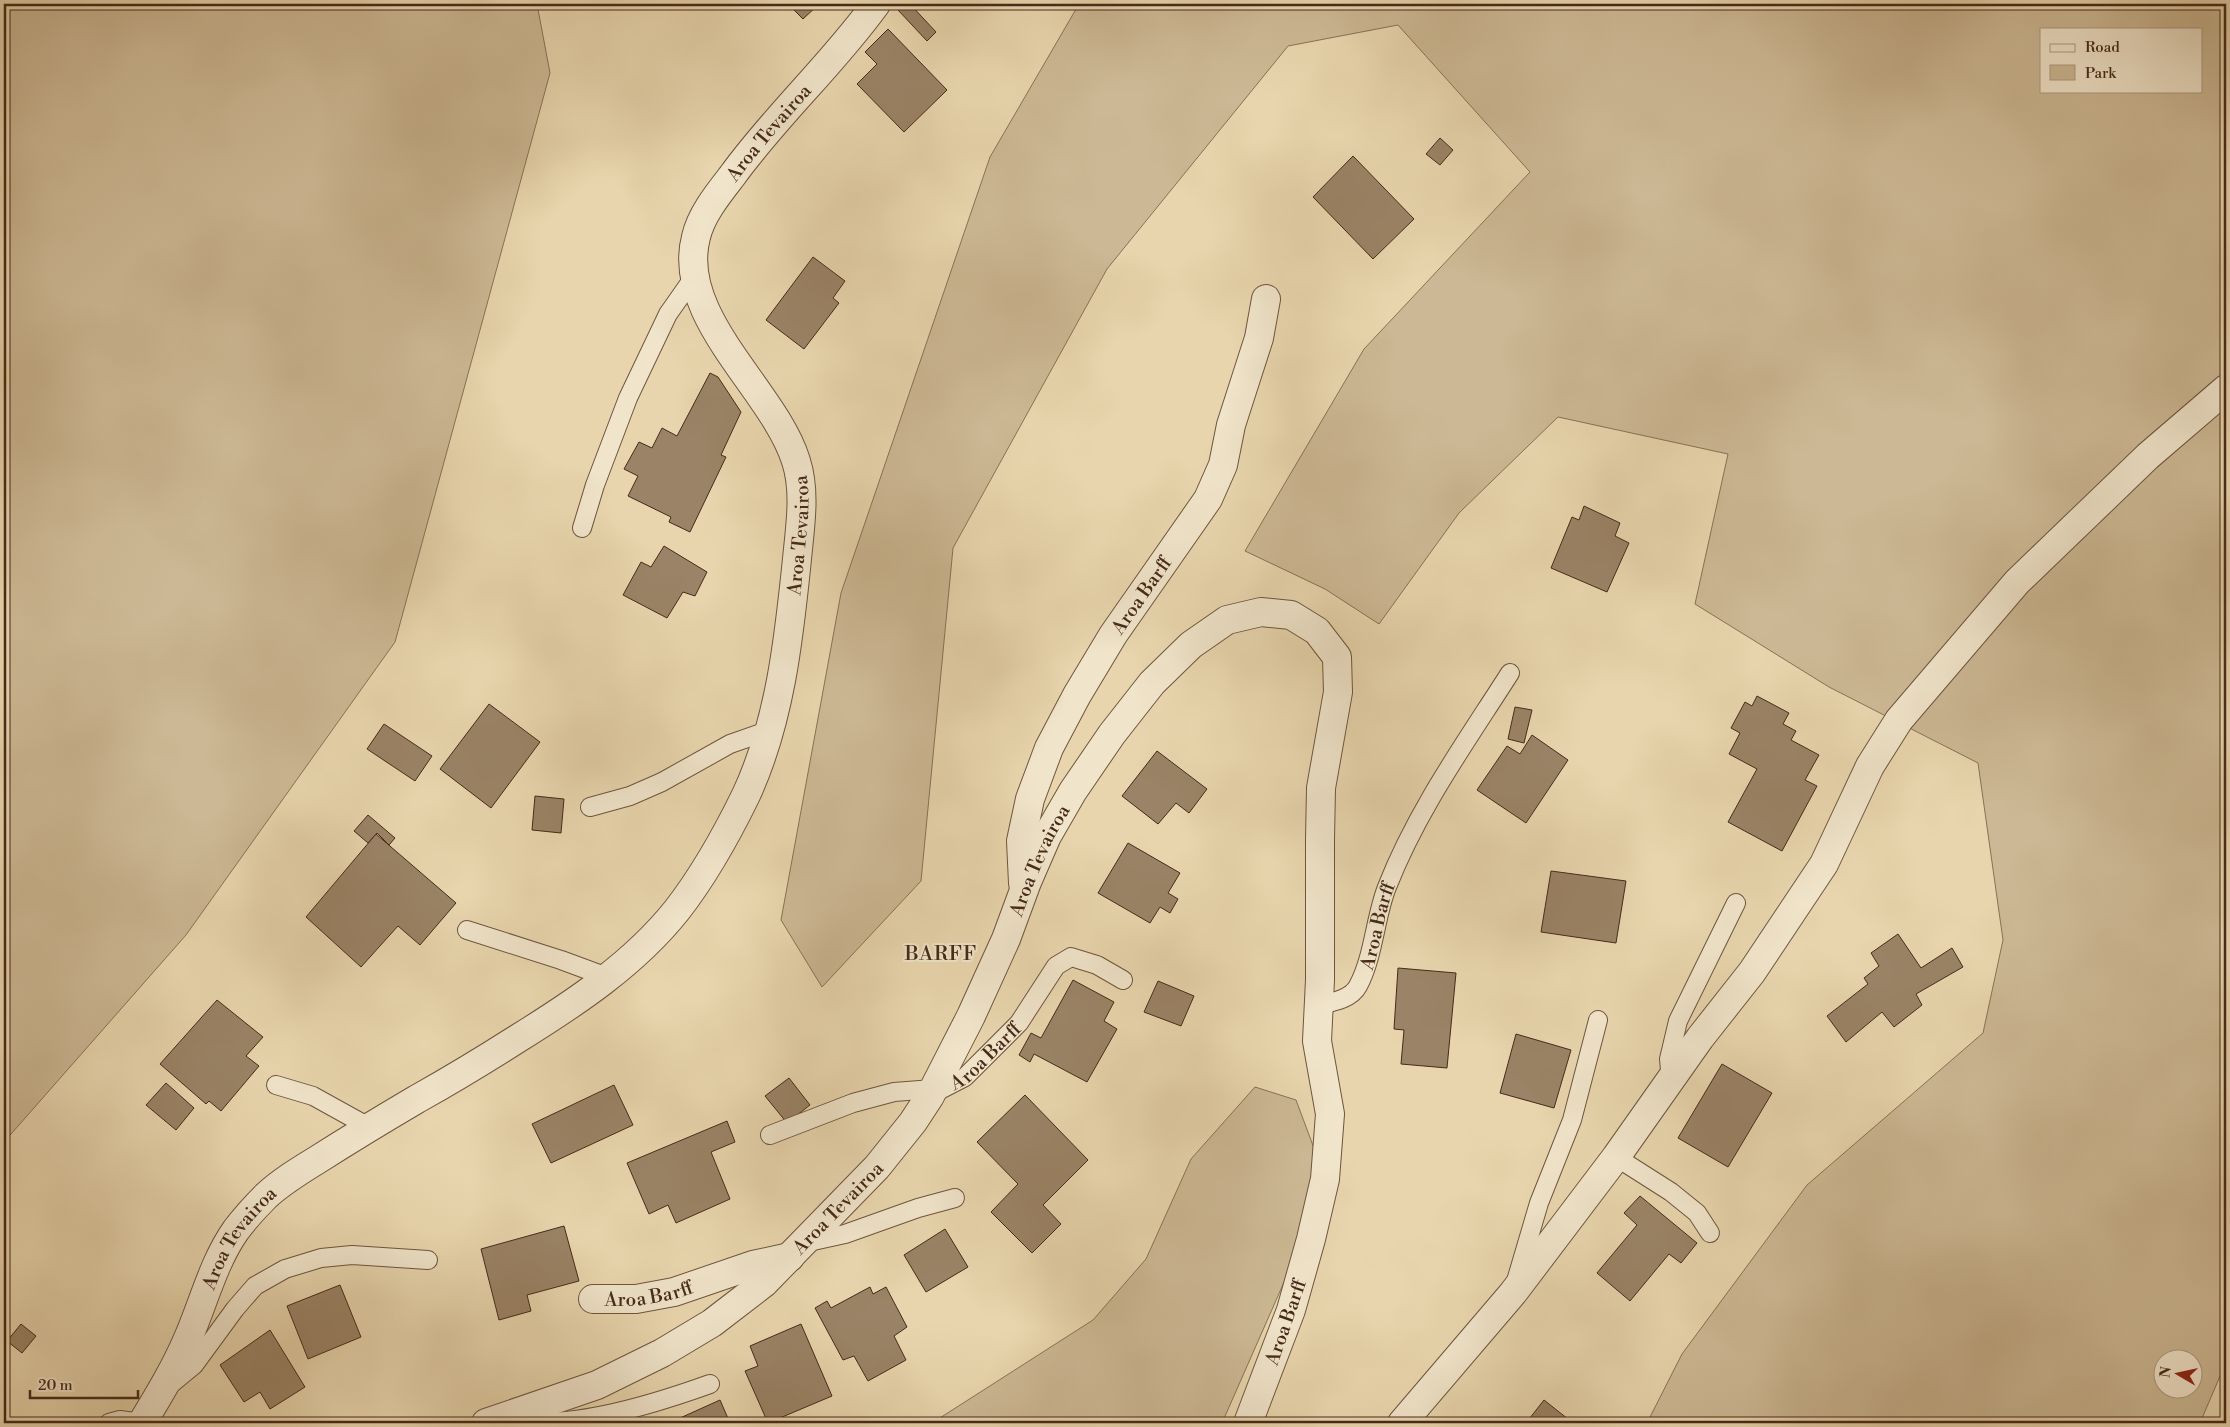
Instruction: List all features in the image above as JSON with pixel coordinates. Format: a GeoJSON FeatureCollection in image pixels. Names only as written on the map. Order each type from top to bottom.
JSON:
{"type":"FeatureCollection","features":[{"type":"Feature","properties":{"kind":"street","name":"Aroa Tevairoa"},"geometry":{"type":"LineString","coordinates":[[142,1423],[161,1392],[188,1338],[214,1273],[236,1231],[266,1196],[285,1180],[369,1126],[446,1083],[580,1000],[627,961],[674,913],[713,859],[748,790],[770,730],[786,652],[802,509],[797,463],[782,430],[723,341],[700,298],[691,256],[697,230],[714,200],[753,147],[854,34],[876,4]]}},
{"type":"Feature","properties":{"kind":"street","name":"Aroa Barff"},"geometry":{"type":"LineString","coordinates":[[1024,892],[1021,841],[1030,799],[1049,748],[1076,695],[1113,635],[1208,499],[1222,465],[1231,425],[1259,338],[1266,299]]}},
{"type":"Feature","properties":{"kind":"street"},"geometry":{"type":"LineString","coordinates":[[1411,1419],[1513,1293],[1616,1157],[1700,1038],[1752,972],[1824,864],[1870,766],[1899,720],[2016,582],[2148,456],[2226,389]]}},
{"type":"Feature","properties":{"kind":"street","name":"Aroa Tevairoa"},"geometry":{"type":"LineString","coordinates":[[497,1420],[597,1385],[662,1353],[719,1318],[764,1283],[877,1167],[913,1122],[931,1092],[971,1016],[1006,939],[1047,836],[1073,792],[1112,734],[1152,683],[1191,645],[1227,620],[1261,612],[1291,615],[1317,631],[1337,657],[1338,692],[1322,788],[1317,1041]]}},
{"type":"Feature","properties":{"kind":"street","name":"Aroa Barff"},"geometry":{"type":"LineString","coordinates":[[1248,1423],[1291,1310],[1311,1239],[1325,1179],[1330,1114],[1317,1041]]}},
{"type":"Feature","properties":{"kind":"street","name":"Aroa Barff"},"geometry":{"type":"LineString","coordinates":[[593,1299],[636,1300],[674,1292],[797,1250]]}},
{"type":"Feature","properties":{"kind":"lane"},"geometry":{"type":"LineString","coordinates":[[582,528],[595,485],[628,398],[668,314],[694,277]]}},
{"type":"Feature","properties":{"kind":"lane","name":"Aroa Barff"},"geometry":{"type":"LineString","coordinates":[[1319,1005],[1340,1000],[1358,987],[1378,924],[1386,888],[1454,757],[1510,673]]}},
{"type":"Feature","properties":{"kind":"lane"},"geometry":{"type":"LineString","coordinates":[[590,807],[630,796],[662,782],[730,744],[770,730]]}},
{"type":"Feature","properties":{"kind":"lane"},"geometry":{"type":"LineString","coordinates":[[1671,1080],[1669,1059],[1678,1022],[1736,903]]}},
{"type":"Feature","properties":{"kind":"lane"},"geometry":{"type":"LineString","coordinates":[[467,930],[608,977]]}},
{"type":"Feature","properties":{"kind":"lane","name":"Aroa Barff"},"geometry":{"type":"LineString","coordinates":[[770,1135],[853,1103],[894,1092],[931,1092],[965,1077],[1019,1023],[1056,966],[1071,957],[1097,965],[1123,980]]}},
{"type":"Feature","properties":{"kind":"lane"},"geometry":{"type":"LineString","coordinates":[[1513,1293],[1539,1203],[1572,1120],[1598,1020]]}},
{"type":"Feature","properties":{"kind":"lane"},"geometry":{"type":"LineString","coordinates":[[276,1085],[313,1096],[369,1126]]}},
{"type":"Feature","properties":{"kind":"lane"},"geometry":{"type":"LineString","coordinates":[[1616,1157],[1671,1192],[1697,1213],[1710,1233]]}},
{"type":"Feature","properties":{"kind":"lane","name":"Aroa Barff"},"geometry":{"type":"LineString","coordinates":[[797,1250],[918,1208],[955,1198]]}},
{"type":"Feature","properties":{"kind":"lane","name":"Aroa Tevairoa"},"geometry":{"type":"LineString","coordinates":[[161,1392],[194,1365],[224,1323],[255,1286],[285,1269],[321,1258],[352,1255],[428,1260]]}},
{"type":"Feature","properties":{"kind":"lane"},"geometry":{"type":"LineString","coordinates":[[497,1420],[536,1422],[574,1419],[639,1408],[710,1384]]}},
{"type":"Feature","properties":{"kind":"lane","name":"Aroa Tevairoa"},"geometry":{"type":"LineString","coordinates":[[109,1423],[120,1420],[142,1423]]}},
{"type":"Feature","properties":{"kind":"green space"},"geometry":{"type":"Polygon","coordinates":[[[4,4],[537,4],[550,73],[395,642],[186,935],[4,1142],[4,4]]]}},
{"type":"Feature","properties":{"kind":"green space"},"geometry":{"type":"Polygon","coordinates":[[[1079,4],[2226,4],[2226,1362],[2200,1423],[1647,1423],[1682,1354],[1807,1185],[1983,1033],[2003,940],[1978,763],[1829,687],[1695,604],[1728,454],[1558,417],[1459,513],[1379,624],[1325,589],[1245,551],[1364,349],[1530,172],[1398,25],[1288,46],[1107,269],[953,548],[921,881],[822,987],[781,920],[841,593],[990,157],[1079,4]]]}},
{"type":"Feature","properties":{"kind":"green space"},"geometry":{"type":"Polygon","coordinates":[[[1255,1087],[1296,1100],[1318,1159],[1292,1264],[1222,1423],[932,1423],[1093,1320],[1146,1259],[1191,1159],[1255,1087]]]}},
{"type":"Feature","properties":{"kind":"building"},"geometry":{"type":"Polygon","coordinates":[[[788,4],[819,4],[803,19],[788,4]]]}},
{"type":"Feature","properties":{"kind":"building"},"geometry":{"type":"Polygon","coordinates":[[[905,4],[910,4],[936,32],[927,41],[898,10],[905,4]]]}},
{"type":"Feature","properties":{"kind":"building"},"geometry":{"type":"Polygon","coordinates":[[[888,29],[947,90],[904,132],[857,84],[877,64],[865,52],[888,29]]]}},
{"type":"Feature","properties":{"kind":"building"},"geometry":{"type":"Polygon","coordinates":[[[1440,138],[1453,150],[1440,165],[1426,154],[1440,138]]]}},
{"type":"Feature","properties":{"kind":"building"},"geometry":{"type":"Polygon","coordinates":[[[1353,156],[1414,219],[1373,259],[1313,197],[1353,156]]]}},
{"type":"Feature","properties":{"kind":"building"},"geometry":{"type":"Polygon","coordinates":[[[813,257],[845,281],[833,298],[839,303],[804,349],[766,320],[813,257]]]}},
{"type":"Feature","properties":{"kind":"building"},"geometry":{"type":"Polygon","coordinates":[[[710,373],[718,377],[741,412],[721,455],[726,457],[690,532],[669,522],[671,517],[628,496],[638,476],[624,469],[639,442],[652,448],[662,428],[677,436],[710,373]]]}},
{"type":"Feature","properties":{"kind":"building"},"geometry":{"type":"Polygon","coordinates":[[[1584,506],[1620,523],[1615,536],[1629,543],[1607,592],[1551,568],[1572,517],[1579,520],[1584,506]]]}},
{"type":"Feature","properties":{"kind":"building"},"geometry":{"type":"Polygon","coordinates":[[[664,546],[707,572],[695,596],[683,592],[667,618],[623,595],[641,562],[651,567],[664,546]]]}},
{"type":"Feature","properties":{"kind":"building"},"geometry":{"type":"Polygon","coordinates":[[[1757,696],[1789,713],[1783,724],[1796,731],[1791,740],[1819,755],[1805,780],[1817,786],[1782,851],[1728,822],[1757,769],[1729,754],[1740,733],[1731,728],[1745,702],[1752,706],[1757,696]]]}},
{"type":"Feature","properties":{"kind":"building"},"geometry":{"type":"Polygon","coordinates":[[[489,704],[540,742],[491,808],[440,769],[489,704]]]}},
{"type":"Feature","properties":{"kind":"building"},"geometry":{"type":"Polygon","coordinates":[[[1515,707],[1532,710],[1524,743],[1508,739],[1515,707]]]}},
{"type":"Feature","properties":{"kind":"building"},"geometry":{"type":"Polygon","coordinates":[[[384,724],[432,756],[415,781],[367,749],[384,724]]]}},
{"type":"Feature","properties":{"kind":"building"},"geometry":{"type":"Polygon","coordinates":[[[1532,735],[1568,760],[1526,823],[1477,790],[1507,746],[1520,754],[1532,735]]]}},
{"type":"Feature","properties":{"kind":"building"},"geometry":{"type":"Polygon","coordinates":[[[1157,751],[1207,789],[1189,813],[1176,803],[1158,824],[1122,796],[1157,751]]]}},
{"type":"Feature","properties":{"kind":"building"},"geometry":{"type":"Polygon","coordinates":[[[535,796],[564,799],[561,833],[532,830],[535,796]]]}},
{"type":"Feature","properties":{"kind":"building"},"geometry":{"type":"Polygon","coordinates":[[[368,815],[395,838],[389,845],[377,833],[368,843],[354,831],[368,815]]]}},
{"type":"Feature","properties":{"kind":"building"},"geometry":{"type":"Polygon","coordinates":[[[376,834],[456,903],[420,945],[398,926],[361,967],[306,917],[376,834]]]}},
{"type":"Feature","properties":{"kind":"building"},"geometry":{"type":"Polygon","coordinates":[[[1128,843],[1180,873],[1168,893],[1178,899],[1170,913],[1160,907],[1150,923],[1098,893],[1128,843]]]}},
{"type":"Feature","properties":{"kind":"building"},"geometry":{"type":"Polygon","coordinates":[[[1551,871],[1626,881],[1616,943],[1541,932],[1551,871]]]}},
{"type":"Feature","properties":{"kind":"building"},"geometry":{"type":"Polygon","coordinates":[[[1898,934],[1921,968],[1952,948],[1963,967],[1916,994],[1922,1005],[1894,1027],[1882,1012],[1846,1042],[1827,1016],[1868,984],[1864,978],[1879,966],[1871,953],[1898,934]]]}},
{"type":"Feature","properties":{"kind":"building"},"geometry":{"type":"Polygon","coordinates":[[[1398,968],[1456,973],[1447,1068],[1401,1064],[1404,1030],[1394,1029],[1398,968]]]}},
{"type":"Feature","properties":{"kind":"building"},"geometry":{"type":"Polygon","coordinates":[[[1073,980],[1114,1002],[1104,1021],[1117,1029],[1087,1082],[1034,1054],[1030,1062],[1019,1055],[1031,1033],[1041,1038],[1073,980]]]}},
{"type":"Feature","properties":{"kind":"building"},"geometry":{"type":"Polygon","coordinates":[[[1158,981],[1194,996],[1181,1026],[1144,1012],[1158,981]]]}},
{"type":"Feature","properties":{"kind":"building"},"geometry":{"type":"Polygon","coordinates":[[[217,1000],[263,1037],[246,1056],[259,1066],[221,1111],[209,1101],[206,1104],[160,1064],[217,1000]]]}},
{"type":"Feature","properties":{"kind":"building"},"geometry":{"type":"Polygon","coordinates":[[[1516,1034],[1571,1050],[1554,1108],[1500,1093],[1516,1034]]]}},
{"type":"Feature","properties":{"kind":"building"},"geometry":{"type":"Polygon","coordinates":[[[1722,1064],[1772,1093],[1728,1167],[1678,1138],[1722,1064]]]}},
{"type":"Feature","properties":{"kind":"building"},"geometry":{"type":"Polygon","coordinates":[[[789,1078],[810,1105],[787,1123],[765,1096],[789,1078]]]}},
{"type":"Feature","properties":{"kind":"building"},"geometry":{"type":"Polygon","coordinates":[[[166,1083],[194,1108],[176,1130],[146,1105],[166,1083]]]}},
{"type":"Feature","properties":{"kind":"building"},"geometry":{"type":"Polygon","coordinates":[[[614,1085],[633,1125],[551,1163],[532,1124],[614,1085]]]}},
{"type":"Feature","properties":{"kind":"building"},"geometry":{"type":"Polygon","coordinates":[[[1025,1095],[1088,1160],[1043,1205],[1061,1224],[1032,1253],[991,1212],[1018,1184],[977,1142],[1025,1095]]]}},
{"type":"Feature","properties":{"kind":"building"},"geometry":{"type":"Polygon","coordinates":[[[727,1121],[735,1142],[711,1152],[730,1199],[676,1223],[668,1205],[649,1214],[627,1163],[727,1121]]]}},
{"type":"Feature","properties":{"kind":"building"},"geometry":{"type":"Polygon","coordinates":[[[1640,1196],[1697,1243],[1681,1263],[1669,1254],[1630,1301],[1597,1273],[1637,1225],[1624,1213],[1640,1196]]]}},
{"type":"Feature","properties":{"kind":"building"},"geometry":{"type":"Polygon","coordinates":[[[564,1226],[579,1281],[527,1295],[531,1311],[499,1320],[481,1249],[564,1226]]]}},
{"type":"Feature","properties":{"kind":"building"},"geometry":{"type":"Polygon","coordinates":[[[945,1229],[968,1267],[926,1292],[904,1255],[945,1229]]]}},
{"type":"Feature","properties":{"kind":"building"},"geometry":{"type":"Polygon","coordinates":[[[340,1285],[361,1337],[308,1359],[287,1306],[340,1285]]]}},
{"type":"Feature","properties":{"kind":"building"},"geometry":{"type":"Polygon","coordinates":[[[870,1287],[873,1294],[886,1287],[907,1327],[894,1336],[906,1360],[868,1381],[854,1356],[843,1360],[815,1308],[827,1301],[831,1308],[870,1287]]]}},
{"type":"Feature","properties":{"kind":"building"},"geometry":{"type":"Polygon","coordinates":[[[21,1324],[36,1336],[22,1353],[7,1341],[21,1324]]]}},
{"type":"Feature","properties":{"kind":"building"},"geometry":{"type":"Polygon","coordinates":[[[801,1324],[832,1396],[768,1423],[745,1371],[758,1366],[750,1346],[801,1324]]]}},
{"type":"Feature","properties":{"kind":"building"},"geometry":{"type":"Polygon","coordinates":[[[270,1330],[305,1387],[270,1409],[260,1392],[244,1402],[220,1365],[270,1330]]]}},
{"type":"Feature","properties":{"kind":"building"},"geometry":{"type":"Polygon","coordinates":[[[720,1400],[730,1423],[669,1423],[720,1400]]]}},
{"type":"Feature","properties":{"kind":"building"},"geometry":{"type":"Polygon","coordinates":[[[1544,1400],[1573,1423],[1526,1423],[1544,1400]]]}},
{"type":"Feature","properties":{"kind":"district","name":"BARFF"},"geometry":{"type":"Point","coordinates":[941,953]}}]}
